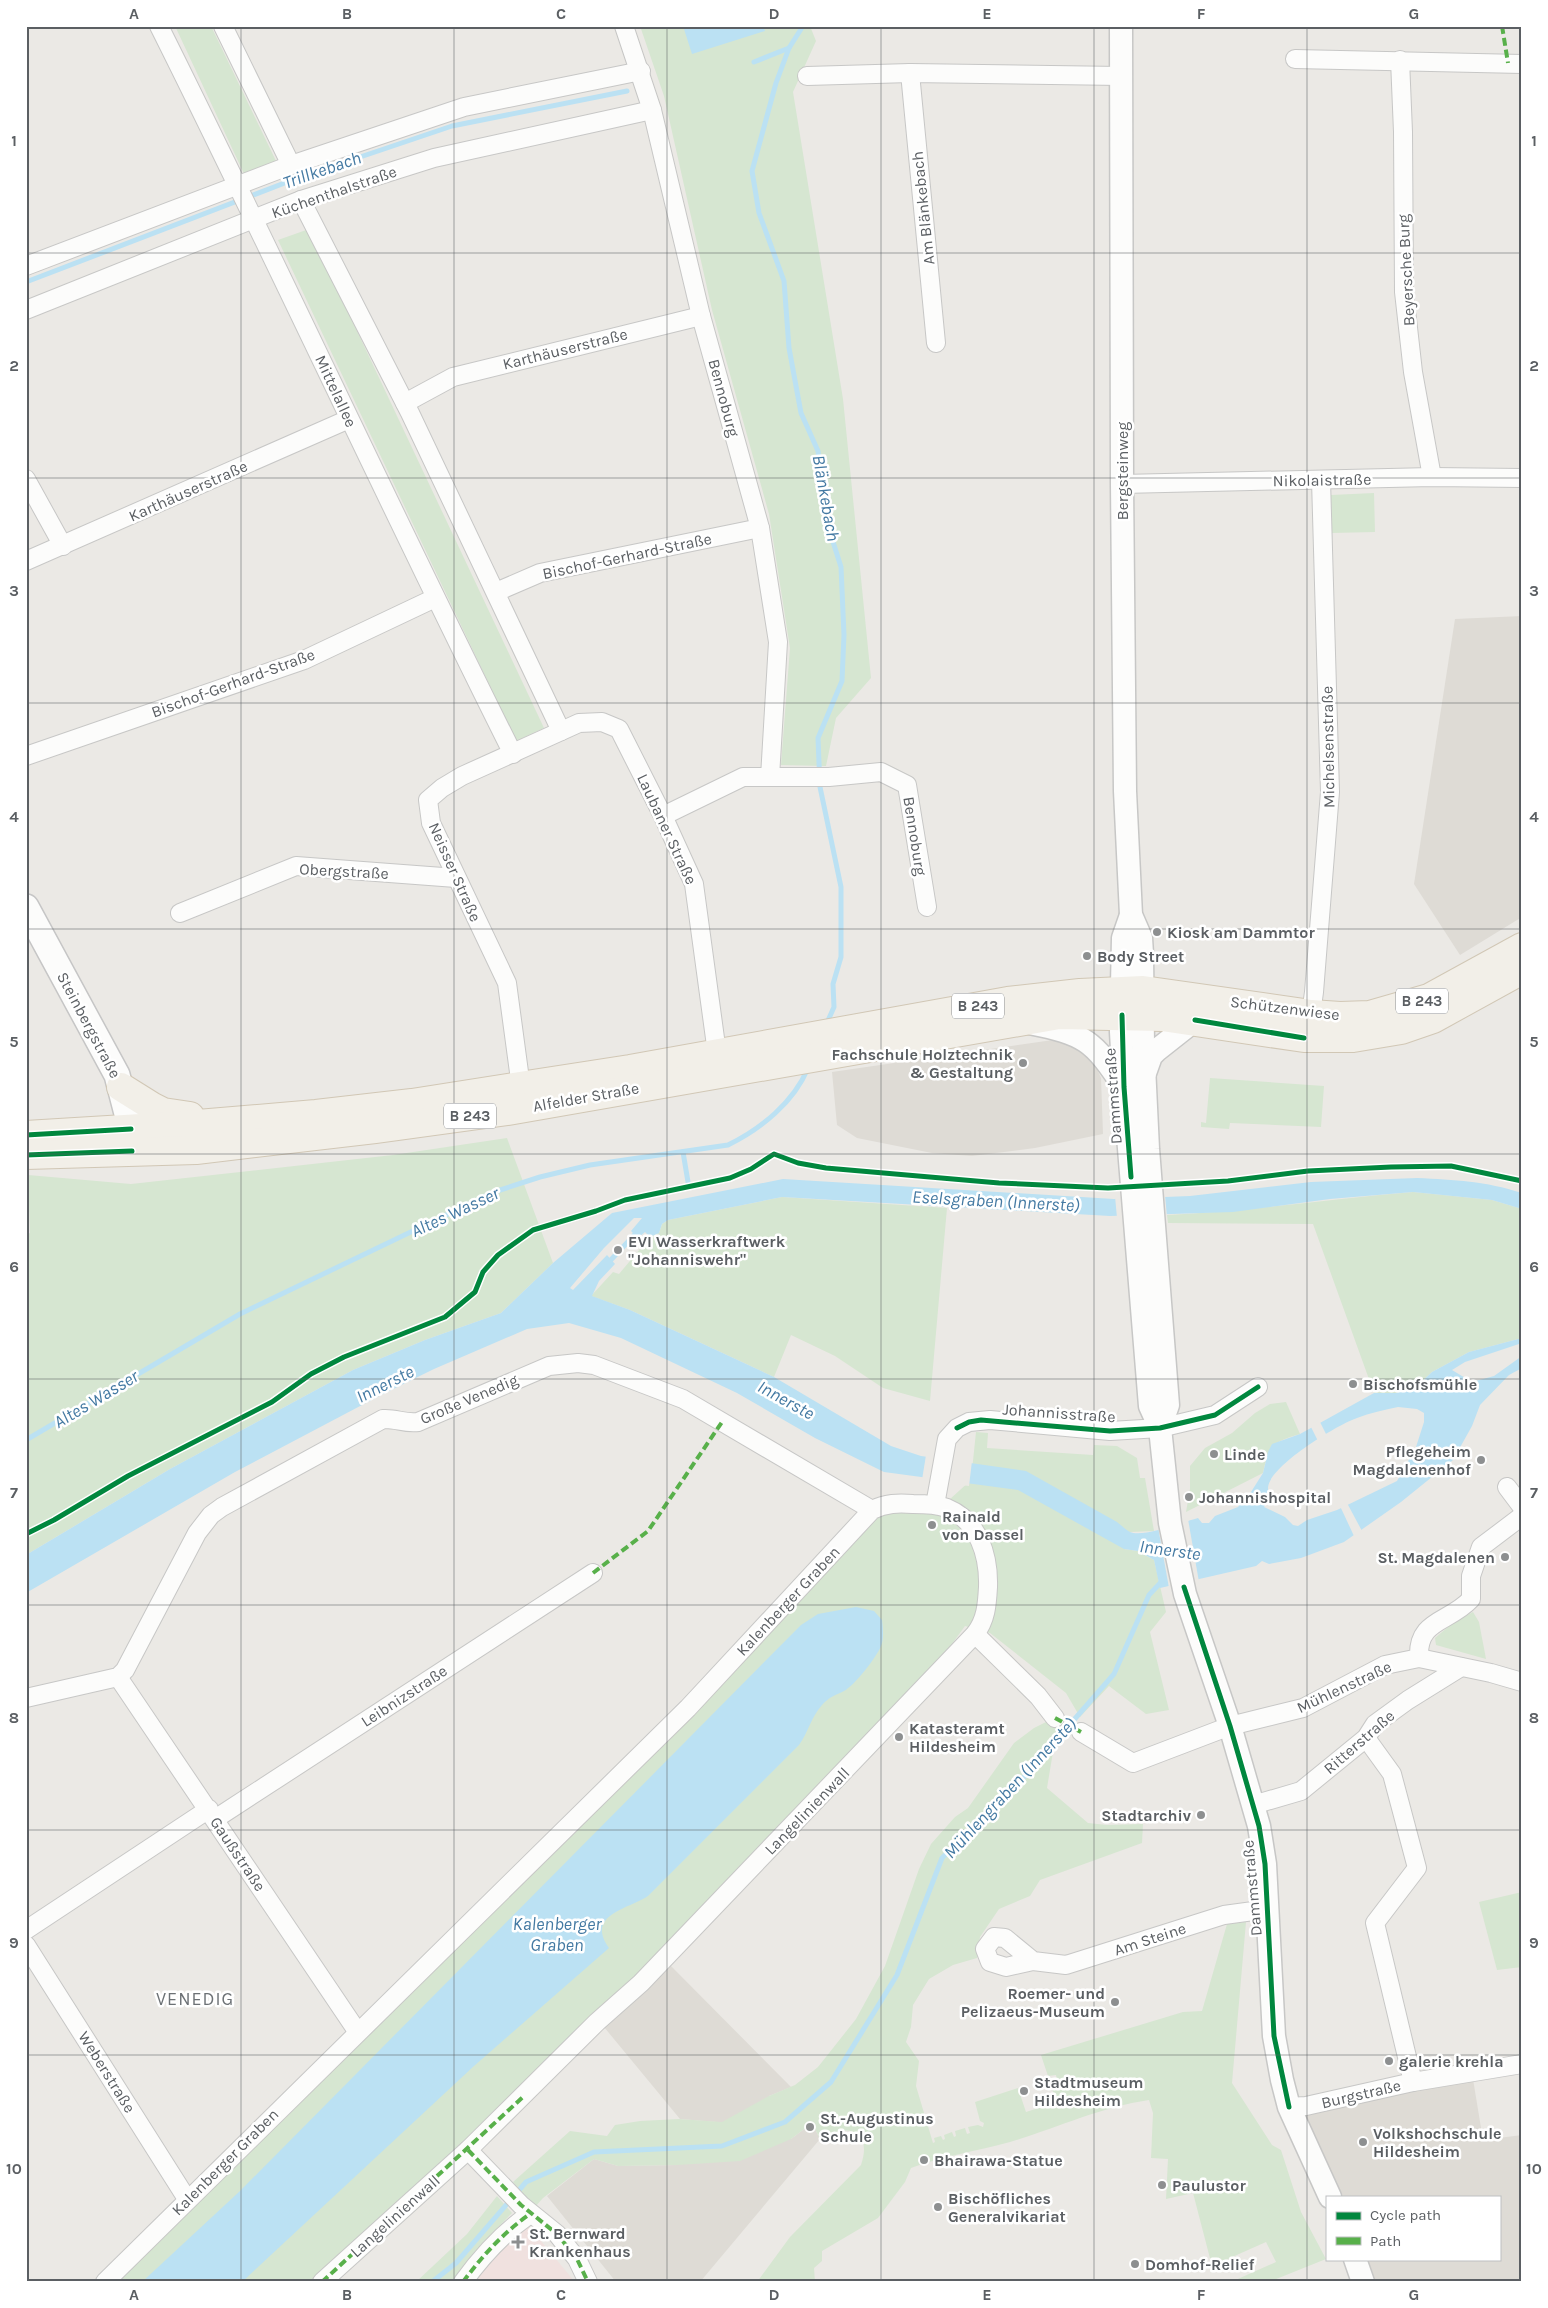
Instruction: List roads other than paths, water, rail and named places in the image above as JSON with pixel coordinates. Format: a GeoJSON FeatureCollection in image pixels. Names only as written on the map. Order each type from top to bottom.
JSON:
{"type":"FeatureCollection","features":[{"type":"Feature","properties":{"kind":"main road","name":"Steinbergstraße"},"geometry":{"type":"LineString","coordinates":[[26,907],[117,1075],[132,1140]]}},
{"type":"Feature","properties":{"kind":"main road","name":"Schützenwiese"},"geometry":{"type":"LineString","coordinates":[[1132,1003],[1311,1014],[1370,1015],[1416,1003],[1442,992],[1522,947]]}},
{"type":"Feature","properties":{"kind":"main road","name":"Schützenwiese"},"geometry":{"type":"LineString","coordinates":[[1132,1003],[1195,1020],[1316,1039],[1353,1038],[1384,1034],[1416,1026],[1448,1012],[1522,970]]}},
{"type":"Feature","properties":{"kind":"main road","name":"Alfelder Straße"},"geometry":{"type":"LineString","coordinates":[[26,1135],[132,1140],[196,1150],[413,1124],[508,1110],[819,1046],[1012,1000],[1080,992],[1132,1003]]}},
{"type":"Feature","properties":{"kind":"main road","name":"Alfelder Straße"},"geometry":{"type":"LineString","coordinates":[[26,1155],[132,1140],[224,1121],[412,1104],[717,1053],[819,1046],[1018,1021],[1132,1003]]}},
{"type":"Feature","properties":{"kind":"main road","name":"B 243"},"geometry":{"type":"LineString","coordinates":[[121,1087],[163,1112],[224,1121]]}},
{"type":"Feature","properties":{"kind":"street","name":"Mittelallee"},"geometry":{"type":"LineString","coordinates":[[159,26],[239,185],[349,420],[513,754]]}},
{"type":"Feature","properties":{"kind":"street"},"geometry":{"type":"LineString","coordinates":[[222,26],[291,166]]}},
{"type":"Feature","properties":{"kind":"street","name":"Bennoburg"},"geometry":{"type":"LineString","coordinates":[[624,26],[652,110],[701,316],[760,528],[778,642],[770,777]]}},
{"type":"Feature","properties":{"kind":"street","name":"Bergsteinweg"},"geometry":{"type":"LineString","coordinates":[[1121,26],[1125,792],[1131,915],[1123,938],[1132,1003]]}},
{"type":"Feature","properties":{"kind":"street"},"geometry":{"type":"LineString","coordinates":[[1295,59],[1515,64]]}},
{"type":"Feature","properties":{"kind":"street","name":"Beyersche Burg"},"geometry":{"type":"LineString","coordinates":[[1400,60],[1403,132],[1404,292],[1413,372],[1432,478]]}},
{"type":"Feature","properties":{"kind":"street"},"geometry":{"type":"LineString","coordinates":[[26,266],[291,166],[464,107],[640,71]]}},
{"type":"Feature","properties":{"kind":"street"},"geometry":{"type":"LineString","coordinates":[[807,76],[910,73],[1121,76]]}},
{"type":"Feature","properties":{"kind":"street","name":"Am Blänkebach"},"geometry":{"type":"LineString","coordinates":[[910,73],[936,343]]}},
{"type":"Feature","properties":{"kind":"street","name":"Küchenthalstraße"},"geometry":{"type":"LineString","coordinates":[[26,310],[301,200],[434,158],[652,110]]}},
{"type":"Feature","properties":{"kind":"street"},"geometry":{"type":"LineString","coordinates":[[301,200],[406,403],[561,731]]}},
{"type":"Feature","properties":{"kind":"street","name":"Karthäuserstraße"},"geometry":{"type":"LineString","coordinates":[[406,403],[453,377],[701,316]]}},
{"type":"Feature","properties":{"kind":"street","name":"Karthäuserstraße"},"geometry":{"type":"LineString","coordinates":[[26,561],[349,420]]}},
{"type":"Feature","properties":{"kind":"street","name":"Nikolaistraße"},"geometry":{"type":"LineString","coordinates":[[1122,484],[1522,478]]}},
{"type":"Feature","properties":{"kind":"street"},"geometry":{"type":"LineString","coordinates":[[26,479],[63,546]]}},
{"type":"Feature","properties":{"kind":"street","name":"Michelsenstraße"},"geometry":{"type":"LineString","coordinates":[[1311,1014],[1330,792],[1321,480]]}},
{"type":"Feature","properties":{"kind":"street","name":"Bischof-Gerhard-Straße"},"geometry":{"type":"LineString","coordinates":[[496,592],[540,573],[760,528]]}},
{"type":"Feature","properties":{"kind":"street","name":"Bischof-Gerhard-Straße"},"geometry":{"type":"LineString","coordinates":[[26,756],[304,660],[435,598]]}},
{"type":"Feature","properties":{"kind":"street","name":"Laubaner Straße"},"geometry":{"type":"LineString","coordinates":[[561,731],[579,723],[602,722],[619,729],[663,816],[694,884],[717,1053]]}},
{"type":"Feature","properties":{"kind":"street","name":"Neisser Straße"},"geometry":{"type":"LineString","coordinates":[[521,1087],[507,983],[431,823],[428,800],[442,788],[462,776],[561,731]]}},
{"type":"Feature","properties":{"kind":"street","name":"Bennoburg"},"geometry":{"type":"LineString","coordinates":[[663,816],[742,777],[829,777],[880,772],[907,784],[927,907]]}},
{"type":"Feature","properties":{"kind":"street","name":"Obergstraße"},"geometry":{"type":"LineString","coordinates":[[180,912],[296,866],[456,878]]}},
{"type":"Feature","properties":{"kind":"street","name":"Dammstraße"},"geometry":{"type":"LineString","coordinates":[[1132,1003],[1144,1074],[1140,1176]]}},
{"type":"Feature","properties":{"kind":"street","name":"Dammstraße"},"geometry":{"type":"LineString","coordinates":[[1132,1003],[1124,1087],[1140,1176],[1145,1225],[1150,1406],[1160,1428],[1170,1523],[1184,1587],[1230,1726],[1259,1826],[1265,1864],[1274,2036],[1289,2107],[1330,2196]]}},
{"type":"Feature","properties":{"kind":"street"},"geometry":{"type":"LineString","coordinates":[[1144,1074],[1152,1056],[1195,1020]]}},
{"type":"Feature","properties":{"kind":"street"},"geometry":{"type":"LineString","coordinates":[[1018,1021],[1062,1030],[1085,1040],[1107,1062],[1124,1087]]}},
{"type":"Feature","properties":{"kind":"street","name":"Große Venedig"},"geometry":{"type":"LineString","coordinates":[[118,1677],[130,1664],[197,1533],[218,1510],[383,1419],[407,1423],[418,1422],[549,1366],[578,1363],[594,1365],[683,1399],[872,1510]]}},
{"type":"Feature","properties":{"kind":"street"},"geometry":{"type":"LineString","coordinates":[[1160,1428],[1215,1415],[1258,1387]]}},
{"type":"Feature","properties":{"kind":"street","name":"Johannisstraße"},"geometry":{"type":"LineString","coordinates":[[937,1499],[946,1444],[957,1428],[975,1420],[1110,1430],[1160,1428]]}},
{"type":"Feature","properties":{"kind":"street"},"geometry":{"type":"LineString","coordinates":[[1507,1486],[1522,1507]]}},
{"type":"Feature","properties":{"kind":"street"},"geometry":{"type":"LineString","coordinates":[[872,1510],[887,1504],[937,1499]]}},
{"type":"Feature","properties":{"kind":"street","name":"Langelinienwall"},"geometry":{"type":"LineString","coordinates":[[322,2282],[468,2150],[597,2022],[668,1956],[976,1634],[984,1619],[986,1610],[988,1568],[985,1553],[968,1522],[937,1499]]}},
{"type":"Feature","properties":{"kind":"street","name":"Kalenberger Graben"},"geometry":{"type":"LineString","coordinates":[[104,2282],[688,1708],[872,1510]]}},
{"type":"Feature","properties":{"kind":"street"},"geometry":{"type":"LineString","coordinates":[[1522,1516],[1481,1547],[1471,1576],[1471,1599],[1464,1606],[1423,1634],[1418,1644],[1419,1658],[1522,1682]]}},
{"type":"Feature","properties":{"kind":"street","name":"Leibnizstraße"},"geometry":{"type":"LineString","coordinates":[[26,1930],[593,1573]]}},
{"type":"Feature","properties":{"kind":"street"},"geometry":{"type":"LineString","coordinates":[[976,1634],[1038,1696],[1055,1718]]}},
{"type":"Feature","properties":{"kind":"street","name":"Mühlenstraße"},"geometry":{"type":"LineString","coordinates":[[1081,1732],[1133,1763],[1230,1726],[1303,1708],[1385,1665],[1419,1658]]}},
{"type":"Feature","properties":{"kind":"street","name":"Ritterstraße"},"geometry":{"type":"LineString","coordinates":[[1253,1805],[1301,1792],[1366,1738],[1375,1724],[1408,1700],[1461,1667]]}},
{"type":"Feature","properties":{"kind":"street"},"geometry":{"type":"LineString","coordinates":[[26,1698],[118,1677]]}},
{"type":"Feature","properties":{"kind":"street","name":"Gaußstraße"},"geometry":{"type":"LineString","coordinates":[[118,1677],[357,2032]]}},
{"type":"Feature","properties":{"kind":"street"},"geometry":{"type":"LineString","coordinates":[[1366,1738],[1392,1774],[1417,1868],[1375,1923],[1413,2082]]}},
{"type":"Feature","properties":{"kind":"street","name":"Am Steine"},"geometry":{"type":"LineString","coordinates":[[1033,1961],[1066,1965],[1224,1915],[1268,1910]]}},
{"type":"Feature","properties":{"kind":"street","name":"Weberstraße"},"geometry":{"type":"LineString","coordinates":[[26,1945],[187,2199]]}},
{"type":"Feature","properties":{"kind":"street","name":"Burgstraße"},"geometry":{"type":"LineString","coordinates":[[1289,2107],[1306,2106],[1413,2082],[1522,2064]]}},
{"type":"Feature","properties":{"kind":"street"},"geometry":{"type":"LineString","coordinates":[[468,2150],[504,2185],[525,2209],[557,2234],[580,2265],[588,2282]]}},
{"type":"Feature","properties":{"kind":"street"},"geometry":{"type":"LineString","coordinates":[[463,2282],[488,2251],[516,2223],[525,2209]]}},
{"type":"Feature","properties":{"kind":"street"},"geometry":{"type":"LineString","coordinates":[[1355,2260],[1363,2282]]}},
{"type":"Feature","properties":{"kind":"water"},"geometry":{"type":"Polygon","coordinates":[[[683,26],[763,26],[765,31],[692,54],[683,26]]]}},
{"type":"Feature","properties":{"kind":"water","name":"Innerste"},"geometry":{"type":"Polygon","coordinates":[[[1417,1178],[1470,1182],[1522,1193],[1522,1209],[1492,1200],[1413,1192],[1330,1199],[1233,1212],[1110,1216],[782,1197],[668,1220],[662,1224],[659,1233],[650,1237],[645,1232],[638,1238],[631,1231],[642,1218],[634,1218],[604,1248],[570,1288],[573,1290],[607,1255],[615,1264],[599,1281],[592,1296],[630,1310],[774,1377],[891,1446],[921,1456],[1026,1471],[1117,1522],[1130,1532],[1136,1533],[1153,1531],[1198,1518],[1202,1523],[1209,1523],[1215,1516],[1238,1507],[1251,1492],[1263,1473],[1272,1444],[1300,1434],[1374,1393],[1396,1393],[1416,1387],[1432,1372],[1469,1352],[1522,1338],[1522,1343],[1465,1362],[1452,1370],[1472,1382],[1494,1376],[1522,1356],[1522,1368],[1509,1375],[1480,1405],[1472,1426],[1453,1460],[1401,1502],[1344,1542],[1301,1558],[1269,1564],[1262,1561],[1256,1566],[1160,1588],[1154,1560],[1138,1551],[1124,1549],[1018,1490],[884,1472],[815,1438],[737,1393],[621,1338],[569,1323],[527,1329],[434,1369],[381,1395],[235,1472],[26,1593],[26,1555],[170,1469],[353,1370],[425,1340],[501,1313],[553,1263],[612,1213],[783,1179],[1114,1199],[1190,1196],[1311,1182],[1417,1178]],[[1398,1407],[1367,1415],[1347,1422],[1320,1437],[1291,1458],[1271,1479],[1268,1488],[1270,1496],[1264,1507],[1285,1517],[1293,1525],[1298,1526],[1307,1520],[1337,1510],[1397,1481],[1416,1447],[1424,1422],[1424,1413],[1417,1409],[1398,1407]]]}},
{"type":"Feature","properties":{"kind":"water","name":"Kalenberger Graben"},"geometry":{"type":"Polygon","coordinates":[[[856,1607],[874,1611],[882,1620],[882,1643],[870,1664],[849,1688],[830,1698],[822,1705],[799,1745],[648,1896],[621,1909],[606,1920],[602,1928],[603,1937],[609,1948],[474,2066],[242,2282],[142,2282],[240,2191],[801,1625],[818,1614],[856,1607]]]}},
{"type":"Feature","properties":{"kind":"waterway","name":"Blänkebach"},"geometry":{"type":"LineString","coordinates":[[803,26],[789,48],[776,83],[752,171],[759,213],[784,281],[789,348],[801,413],[818,451],[828,526],[841,567],[844,635],[842,681],[818,738],[820,787],[841,887],[841,957],[833,984],[834,1007],[826,1025]]}},
{"type":"Feature","properties":{"kind":"waterway","name":"Trillkebach"},"geometry":{"type":"LineString","coordinates":[[754,62],[789,48]]}},
{"type":"Feature","properties":{"kind":"waterway","name":"Trillkebach"},"geometry":{"type":"LineString","coordinates":[[26,282],[295,179],[452,126],[627,91]]}},
{"type":"Feature","properties":{"kind":"waterway","name":"Altes Wasser"},"geometry":{"type":"LineString","coordinates":[[26,1440],[240,1314],[494,1192],[540,1177],[590,1165],[728,1145],[764,1123],[775,1113],[794,1092],[808,1068]]}},
{"type":"Feature","properties":{"kind":"waterway"},"geometry":{"type":"LineString","coordinates":[[683,1152],[688,1182]]}},
{"type":"Feature","properties":{"kind":"waterway","name":"Eselsgraben (Innerste)"},"geometry":{"type":"LineString","coordinates":[[607,1264],[639,1230]]}},
{"type":"Feature","properties":{"kind":"waterway","name":"Mühlengraben (Innerste)"},"geometry":{"type":"LineString","coordinates":[[432,2282],[456,2263],[526,2182],[594,2152],[722,2146],[785,2122],[831,2082],[897,1975],[942,1858],[1024,1777],[1114,1674],[1149,1595],[1164,1579]]}},
{"type":"Feature","properties":{"kind":"place","name":"Kiosk am Dammtor"},"geometry":{"type":"Point","coordinates":[1157,932]}},
{"type":"Feature","properties":{"kind":"place","name":"Body Street"},"geometry":{"type":"Point","coordinates":[1087,956]}},
{"type":"Feature","properties":{"kind":"place","name":"Fachschule Holztechnik & Gestaltung"},"geometry":{"type":"Point","coordinates":[1023,1063]}},
{"type":"Feature","properties":{"kind":"place","name":"EVI Wasserkraftwerk \"Johanniswehr\""},"geometry":{"type":"Point","coordinates":[618,1250]}},
{"type":"Feature","properties":{"kind":"place","name":"Bischofsmühle"},"geometry":{"type":"Point","coordinates":[1353,1384]}},
{"type":"Feature","properties":{"kind":"place","name":"Linde"},"geometry":{"type":"Point","coordinates":[1214,1454]}},
{"type":"Feature","properties":{"kind":"place","name":"Pflegeheim Magdalenenhof"},"geometry":{"type":"Point","coordinates":[1481,1460]}},
{"type":"Feature","properties":{"kind":"place","name":"Johannishospital"},"geometry":{"type":"Point","coordinates":[1189,1497]}},
{"type":"Feature","properties":{"kind":"place","name":"Rainald von Dassel"},"geometry":{"type":"Point","coordinates":[932,1525]}},
{"type":"Feature","properties":{"kind":"place","name":"St. Magdalenen"},"geometry":{"type":"Point","coordinates":[1505,1557]}},
{"type":"Feature","properties":{"kind":"place","name":"Katasteramt Hildesheim"},"geometry":{"type":"Point","coordinates":[899,1737]}},
{"type":"Feature","properties":{"kind":"place","name":"Stadtarchiv"},"geometry":{"type":"Point","coordinates":[1201,1815]}},
{"type":"Feature","properties":{"kind":"place","name":"Roemer- und Pelizaeus-Museum"},"geometry":{"type":"Point","coordinates":[1115,2002]}},
{"type":"Feature","properties":{"kind":"place","name":"galerie krehla"},"geometry":{"type":"Point","coordinates":[1389,2061]}},
{"type":"Feature","properties":{"kind":"place","name":"Stadtmuseum Hildesheim"},"geometry":{"type":"Point","coordinates":[1024,2091]}},
{"type":"Feature","properties":{"kind":"place","name":"St.-Augustinus Schule"},"geometry":{"type":"Point","coordinates":[810,2127]}},
{"type":"Feature","properties":{"kind":"place","name":"Volkshochschule Hildesheim"},"geometry":{"type":"Point","coordinates":[1363,2142]}},
{"type":"Feature","properties":{"kind":"place","name":"Bhairawa-Statue"},"geometry":{"type":"Point","coordinates":[924,2160]}},
{"type":"Feature","properties":{"kind":"place","name":"Paulustor"},"geometry":{"type":"Point","coordinates":[1162,2185]}},
{"type":"Feature","properties":{"kind":"place","name":"Bischöfliches Generalvikariat"},"geometry":{"type":"Point","coordinates":[938,2207]}},
{"type":"Feature","properties":{"kind":"place","name":"St. Bernward Krankenhaus"},"geometry":{"type":"Point","coordinates":[518,2242]}},
{"type":"Feature","properties":{"kind":"place","name":"Domhof-Relief"},"geometry":{"type":"Point","coordinates":[1135,2264]}},
{"type":"Feature","properties":{"kind":"district","name":"VENEDIG"},"geometry":{"type":"Point","coordinates":[195,1999]}}]}
